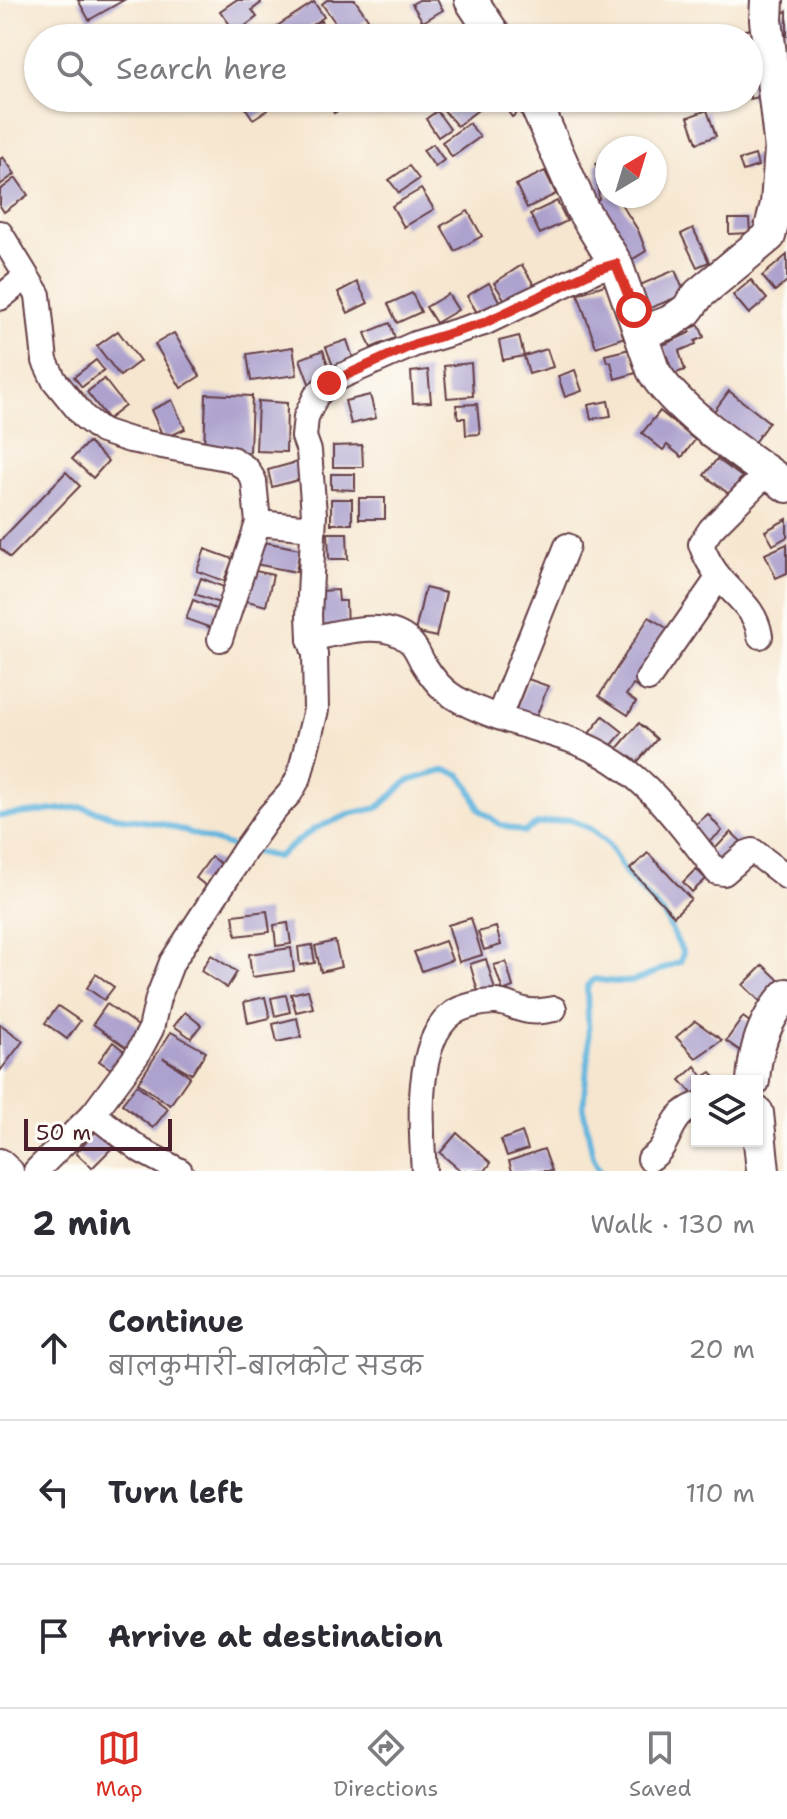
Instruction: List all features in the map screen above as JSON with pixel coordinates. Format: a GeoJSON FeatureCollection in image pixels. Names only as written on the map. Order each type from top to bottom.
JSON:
{"type":"FeatureCollection","features":[{"type":"Feature","properties":{"kind":"main road"},"geometry":{"type":"LineString","coordinates":[[471,0],[487,24]]}},
{"type":"Feature","properties":{"kind":"main road"},"geometry":{"type":"LineString","coordinates":[[641,333],[670,322],[687,310],[699,294],[778,236],[781,149],[766,20],[767,0]]}},
{"type":"Feature","properties":{"kind":"main road"},"geometry":{"type":"LineString","coordinates":[[539,112],[582,209],[616,264],[660,383],[680,403],[777,479]]}},
{"type":"Feature","properties":{"kind":"main road"},"geometry":{"type":"LineString","coordinates":[[754,1075],[765,1025],[787,995]]}},
{"type":"Feature","properties":{"kind":"main road"},"geometry":{"type":"LineString","coordinates":[[760,1147],[763,1171]]}},
{"type":"Feature","properties":{"kind":"street"},"geometry":{"type":"LineString","coordinates":[[0,233],[38,295],[45,361],[54,380],[84,417],[102,431],[130,440],[232,459],[247,469],[254,481],[258,523],[220,639]]}},
{"type":"Feature","properties":{"kind":"street"},"geometry":{"type":"LineString","coordinates":[[36,1171],[93,1114],[137,1055],[151,1029],[158,998],[172,962],[192,928],[299,777],[316,710],[315,654],[310,639],[313,528],[309,451],[304,437],[306,417],[316,396],[329,383],[415,344],[484,323],[595,270],[616,264]]}},
{"type":"Feature","properties":{"kind":"street"},"geometry":{"type":"LineString","coordinates":[[0,298],[26,277]]}},
{"type":"Feature","properties":{"kind":"street"},"geometry":{"type":"LineString","coordinates":[[760,636],[758,623],[749,608],[719,577],[701,544],[711,529],[777,479]]}},
{"type":"Feature","properties":{"kind":"street"},"geometry":{"type":"LineString","coordinates":[[258,523],[313,528]]}},
{"type":"Feature","properties":{"kind":"street"},"geometry":{"type":"LineString","coordinates":[[499,716],[567,546]]}},
{"type":"Feature","properties":{"kind":"street"},"geometry":{"type":"LineString","coordinates":[[648,679],[719,577]]}},
{"type":"Feature","properties":{"kind":"street"},"geometry":{"type":"LineString","coordinates":[[310,639],[379,629],[396,633],[411,643],[446,693],[464,703],[606,756],[651,789],[717,872],[724,873],[753,851],[787,877]]}},
{"type":"Feature","properties":{"kind":"street"},"geometry":{"type":"LineString","coordinates":[[424,1171],[421,1112],[425,1070],[447,1019],[465,1008],[497,1002],[526,1011],[554,1009]]}},
{"type":"Feature","properties":{"kind":"street"},"geometry":{"type":"LineString","coordinates":[[650,1159],[662,1148],[669,1129],[679,1115],[691,1108]]}},
{"type":"Feature","properties":{"kind":"street"},"geometry":{"type":"LineString","coordinates":[[93,1114],[142,1151],[180,1171]]}},
{"type":"Feature","properties":{"kind":"street"},"geometry":{"type":"LineString","coordinates":[[0,1161],[11,1171]]}},
{"type":"Feature","properties":{"kind":"building"},"geometry":{"type":"Polygon","coordinates":[[[78,0],[124,0],[89,20],[78,0]]]}},
{"type":"Feature","properties":{"kind":"building"},"geometry":{"type":"Polygon","coordinates":[[[236,0],[259,0],[261,3],[252,10],[257,17],[248,24],[229,24],[220,11],[236,0]]]}},
{"type":"Feature","properties":{"kind":"building"},"geometry":{"type":"Polygon","coordinates":[[[327,0],[355,0],[368,19],[360,24],[336,24],[322,4],[327,0]]]}},
{"type":"Feature","properties":{"kind":"building"},"geometry":{"type":"Polygon","coordinates":[[[419,0],[437,0],[443,10],[423,22],[412,4],[419,0]]]}},
{"type":"Feature","properties":{"kind":"building"},"geometry":{"type":"Polygon","coordinates":[[[314,2],[324,17],[314,24],[280,24],[314,2]]]}},
{"type":"Feature","properties":{"kind":"building"},"geometry":{"type":"Polygon","coordinates":[[[787,11],[787,36],[786,36],[779,14],[787,11]]]}},
{"type":"Feature","properties":{"kind":"building"},"geometry":{"type":"Polygon","coordinates":[[[766,68],[772,94],[763,96],[763,69],[766,68]]]}},
{"type":"Feature","properties":{"kind":"building"},"geometry":{"type":"Polygon","coordinates":[[[248,112],[264,112],[253,119],[248,112]]]}},
{"type":"Feature","properties":{"kind":"building"},"geometry":{"type":"Polygon","coordinates":[[[438,112],[450,129],[438,137],[426,119],[438,112]]]}},
{"type":"Feature","properties":{"kind":"building"},"geometry":{"type":"Polygon","coordinates":[[[445,112],[475,112],[457,126],[445,112]]]}},
{"type":"Feature","properties":{"kind":"building"},"geometry":{"type":"Polygon","coordinates":[[[708,112],[716,136],[697,143],[688,117],[708,112]]]}},
{"type":"Feature","properties":{"kind":"building"},"geometry":{"type":"Polygon","coordinates":[[[469,123],[480,137],[452,157],[442,142],[469,123]]]}},
{"type":"Feature","properties":{"kind":"building"},"geometry":{"type":"Polygon","coordinates":[[[433,144],[444,160],[435,167],[423,150],[433,144]]]}},
{"type":"Feature","properties":{"kind":"building"},"geometry":{"type":"Polygon","coordinates":[[[755,155],[758,166],[743,171],[739,160],[755,155]]]}},
{"type":"Feature","properties":{"kind":"building"},"geometry":{"type":"Polygon","coordinates":[[[3,157],[15,174],[0,185],[0,159],[3,157]]]}},
{"type":"Feature","properties":{"kind":"building"},"geometry":{"type":"Polygon","coordinates":[[[409,166],[419,179],[399,193],[389,180],[409,166]]]}},
{"type":"Feature","properties":{"kind":"building"},"geometry":{"type":"Polygon","coordinates":[[[545,171],[556,194],[527,208],[516,185],[545,171]]]}},
{"type":"Feature","properties":{"kind":"building"},"geometry":{"type":"Polygon","coordinates":[[[16,178],[28,195],[4,212],[0,206],[0,190],[16,178]]]}},
{"type":"Feature","properties":{"kind":"building"},"geometry":{"type":"Polygon","coordinates":[[[421,189],[434,209],[404,227],[392,206],[421,189]]]}},
{"type":"Feature","properties":{"kind":"building"},"geometry":{"type":"Polygon","coordinates":[[[557,201],[567,221],[540,234],[530,214],[557,201]]]}},
{"type":"Feature","properties":{"kind":"building"},"geometry":{"type":"Polygon","coordinates":[[[595,208],[624,208],[638,230],[646,251],[628,262],[595,208]]]}},
{"type":"Feature","properties":{"kind":"building"},"geometry":{"type":"Polygon","coordinates":[[[468,211],[482,236],[455,251],[441,226],[468,211]]]}},
{"type":"Feature","properties":{"kind":"building"},"geometry":{"type":"Polygon","coordinates":[[[729,219],[749,219],[750,233],[729,234],[729,219]]]}},
{"type":"Feature","properties":{"kind":"building"},"geometry":{"type":"Polygon","coordinates":[[[693,228],[709,262],[697,267],[681,234],[693,228]]]}},
{"type":"Feature","properties":{"kind":"building"},"geometry":{"type":"Polygon","coordinates":[[[787,255],[787,281],[775,291],[762,276],[787,255]]]}},
{"type":"Feature","properties":{"kind":"building"},"geometry":{"type":"Polygon","coordinates":[[[522,265],[536,288],[508,305],[494,283],[522,265]]]}},
{"type":"Feature","properties":{"kind":"building"},"geometry":{"type":"Polygon","coordinates":[[[675,270],[685,294],[643,311],[633,288],[675,270]]]}},
{"type":"Feature","properties":{"kind":"building"},"geometry":{"type":"Polygon","coordinates":[[[751,280],[767,299],[749,314],[733,295],[751,280]]]}},
{"type":"Feature","properties":{"kind":"building"},"geometry":{"type":"Polygon","coordinates":[[[357,282],[368,303],[348,313],[338,292],[357,282]]]}},
{"type":"Feature","properties":{"kind":"building"},"geometry":{"type":"Polygon","coordinates":[[[489,283],[502,306],[481,319],[467,296],[489,283]]]}},
{"type":"Feature","properties":{"kind":"building"},"geometry":{"type":"Polygon","coordinates":[[[607,284],[625,337],[596,347],[578,294],[607,284]]]}},
{"type":"Feature","properties":{"kind":"building"},"geometry":{"type":"Polygon","coordinates":[[[412,293],[421,312],[397,323],[388,304],[412,293]]]}},
{"type":"Feature","properties":{"kind":"building"},"geometry":{"type":"Polygon","coordinates":[[[448,294],[458,310],[436,323],[426,307],[448,294]]]}},
{"type":"Feature","properties":{"kind":"building"},"geometry":{"type":"Polygon","coordinates":[[[390,323],[395,338],[371,348],[365,333],[390,323]]]}},
{"type":"Feature","properties":{"kind":"building"},"geometry":{"type":"Polygon","coordinates":[[[699,325],[704,337],[679,351],[685,370],[673,374],[663,345],[699,325]]]}},
{"type":"Feature","properties":{"kind":"building"},"geometry":{"type":"Polygon","coordinates":[[[118,331],[140,361],[120,376],[97,346],[118,331]]]}},
{"type":"Feature","properties":{"kind":"building"},"geometry":{"type":"Polygon","coordinates":[[[174,333],[200,376],[181,388],[155,344],[174,333]]]}},
{"type":"Feature","properties":{"kind":"building"},"geometry":{"type":"Polygon","coordinates":[[[519,336],[524,356],[503,360],[499,341],[519,336]]]}},
{"type":"Feature","properties":{"kind":"building"},"geometry":{"type":"Polygon","coordinates":[[[347,340],[354,361],[334,369],[326,347],[347,340]]]}},
{"type":"Feature","properties":{"kind":"building"},"geometry":{"type":"Polygon","coordinates":[[[293,347],[297,375],[251,381],[247,354],[293,347]]]}},
{"type":"Feature","properties":{"kind":"building"},"geometry":{"type":"Polygon","coordinates":[[[547,349],[553,367],[529,374],[524,356],[547,349]]]}},
{"type":"Feature","properties":{"kind":"building"},"geometry":{"type":"Polygon","coordinates":[[[630,349],[636,373],[615,379],[611,362],[607,362],[605,355],[630,349]]]}},
{"type":"Feature","properties":{"kind":"building"},"geometry":{"type":"Polygon","coordinates":[[[323,350],[332,377],[310,386],[300,359],[323,350]]]}},
{"type":"Feature","properties":{"kind":"building"},"geometry":{"type":"Polygon","coordinates":[[[96,360],[104,370],[82,387],[74,377],[96,360]]]}},
{"type":"Feature","properties":{"kind":"building"},"geometry":{"type":"Polygon","coordinates":[[[471,363],[473,396],[447,398],[444,366],[471,363]]]}},
{"type":"Feature","properties":{"kind":"building"},"geometry":{"type":"Polygon","coordinates":[[[428,370],[431,402],[413,403],[411,372],[428,370]]]}},
{"type":"Feature","properties":{"kind":"building"},"geometry":{"type":"Polygon","coordinates":[[[575,370],[582,391],[565,397],[558,376],[575,370]]]}},
{"type":"Feature","properties":{"kind":"building"},"geometry":{"type":"Polygon","coordinates":[[[104,379],[125,406],[108,419],[87,392],[104,379]]]}},
{"type":"Feature","properties":{"kind":"building"},"geometry":{"type":"Polygon","coordinates":[[[729,391],[769,422],[753,444],[712,414],[729,391]]]}},
{"type":"Feature","properties":{"kind":"building"},"geometry":{"type":"Polygon","coordinates":[[[206,394],[252,396],[250,452],[204,450],[206,394]]]}},
{"type":"Feature","properties":{"kind":"building"},"geometry":{"type":"Polygon","coordinates":[[[370,395],[376,418],[351,424],[345,401],[370,395]]]}},
{"type":"Feature","properties":{"kind":"building"},"geometry":{"type":"Polygon","coordinates":[[[172,400],[185,429],[164,439],[151,410],[172,400]]]}},
{"type":"Feature","properties":{"kind":"building"},"geometry":{"type":"Polygon","coordinates":[[[258,401],[287,403],[286,452],[256,451],[258,401]]]}},
{"type":"Feature","properties":{"kind":"building"},"geometry":{"type":"Polygon","coordinates":[[[608,401],[611,416],[591,419],[588,405],[608,401]]]}},
{"type":"Feature","properties":{"kind":"building"},"geometry":{"type":"Polygon","coordinates":[[[477,404],[480,434],[466,435],[465,418],[458,418],[456,405],[477,404]]]}},
{"type":"Feature","properties":{"kind":"building"},"geometry":{"type":"Polygon","coordinates":[[[660,411],[695,440],[682,457],[667,445],[663,450],[642,433],[660,411]]]}},
{"type":"Feature","properties":{"kind":"building"},"geometry":{"type":"Polygon","coordinates":[[[88,442],[108,461],[93,478],[72,459],[88,442]]]}},
{"type":"Feature","properties":{"kind":"building"},"geometry":{"type":"Polygon","coordinates":[[[362,445],[363,467],[333,467],[333,446],[362,445]]]}},
{"type":"Feature","properties":{"kind":"building"},"geometry":{"type":"Polygon","coordinates":[[[717,459],[742,477],[729,494],[704,475],[717,459]]]}},
{"type":"Feature","properties":{"kind":"building"},"geometry":{"type":"Polygon","coordinates":[[[297,462],[302,479],[272,487],[268,470],[297,462]]]}},
{"type":"Feature","properties":{"kind":"building"},"geometry":{"type":"Polygon","coordinates":[[[66,472],[80,486],[10,558],[0,548],[0,541],[66,472]]]}},
{"type":"Feature","properties":{"kind":"building"},"geometry":{"type":"Polygon","coordinates":[[[331,474],[355,474],[355,490],[331,489],[331,474]]]}},
{"type":"Feature","properties":{"kind":"building"},"geometry":{"type":"Polygon","coordinates":[[[359,498],[385,498],[385,519],[359,519],[359,498]]]}},
{"type":"Feature","properties":{"kind":"building"},"geometry":{"type":"Polygon","coordinates":[[[331,499],[352,499],[352,524],[331,524],[331,499]]]}},
{"type":"Feature","properties":{"kind":"building"},"geometry":{"type":"Polygon","coordinates":[[[787,519],[787,537],[773,545],[765,531],[787,519]]]}},
{"type":"Feature","properties":{"kind":"building"},"geometry":{"type":"Polygon","coordinates":[[[328,533],[347,533],[348,559],[329,559],[328,533]]]}},
{"type":"Feature","properties":{"kind":"building"},"geometry":{"type":"Polygon","coordinates":[[[259,541],[300,549],[296,572],[255,564],[259,541]]]}},
{"type":"Feature","properties":{"kind":"building"},"geometry":{"type":"Polygon","coordinates":[[[787,544],[787,573],[776,578],[765,554],[787,544]]]}},
{"type":"Feature","properties":{"kind":"building"},"geometry":{"type":"Polygon","coordinates":[[[205,549],[233,559],[224,581],[197,571],[205,549]]]}},
{"type":"Feature","properties":{"kind":"building"},"geometry":{"type":"Polygon","coordinates":[[[251,570],[273,575],[266,606],[244,600],[251,570]]]}},
{"type":"Feature","properties":{"kind":"building"},"geometry":{"type":"Polygon","coordinates":[[[201,578],[229,589],[224,605],[195,594],[201,578]]]}},
{"type":"Feature","properties":{"kind":"building"},"geometry":{"type":"Polygon","coordinates":[[[425,588],[446,593],[436,637],[415,632],[425,588]]]}},
{"type":"Feature","properties":{"kind":"building"},"geometry":{"type":"Polygon","coordinates":[[[338,590],[339,601],[346,601],[347,627],[321,629],[319,591],[338,590]]]}},
{"type":"Feature","properties":{"kind":"building"},"geometry":{"type":"Polygon","coordinates":[[[193,600],[221,611],[214,629],[186,619],[193,600]]]}},
{"type":"Feature","properties":{"kind":"building"},"geometry":{"type":"Polygon","coordinates":[[[649,617],[673,632],[638,688],[633,685],[626,695],[636,702],[628,715],[599,696],[649,617]]]}},
{"type":"Feature","properties":{"kind":"building"},"geometry":{"type":"Polygon","coordinates":[[[528,679],[548,686],[535,720],[515,712],[528,679]]]}},
{"type":"Feature","properties":{"kind":"building"},"geometry":{"type":"Polygon","coordinates":[[[603,716],[623,732],[605,753],[586,737],[603,716]]]}},
{"type":"Feature","properties":{"kind":"building"},"geometry":{"type":"Polygon","coordinates":[[[639,723],[657,739],[633,767],[615,751],[639,723]]]}},
{"type":"Feature","properties":{"kind":"building"},"geometry":{"type":"Polygon","coordinates":[[[708,814],[722,831],[702,848],[687,832],[708,814]]]}},
{"type":"Feature","properties":{"kind":"building"},"geometry":{"type":"Polygon","coordinates":[[[731,832],[747,847],[724,870],[709,855],[731,832]]]}},
{"type":"Feature","properties":{"kind":"building"},"geometry":{"type":"Polygon","coordinates":[[[648,853],[691,899],[674,916],[630,869],[648,853]]]}},
{"type":"Feature","properties":{"kind":"building"},"geometry":{"type":"Polygon","coordinates":[[[211,857],[226,867],[210,889],[196,878],[211,857]]]}},
{"type":"Feature","properties":{"kind":"building"},"geometry":{"type":"Polygon","coordinates":[[[696,869],[706,879],[692,892],[683,882],[696,869]]]}},
{"type":"Feature","properties":{"kind":"building"},"geometry":{"type":"Polygon","coordinates":[[[267,911],[270,932],[236,936],[233,915],[267,911]]]}},
{"type":"Feature","properties":{"kind":"building"},"geometry":{"type":"Polygon","coordinates":[[[471,918],[482,955],[459,962],[448,925],[471,918]]]}},
{"type":"Feature","properties":{"kind":"building"},"geometry":{"type":"Polygon","coordinates":[[[288,923],[291,944],[276,946],[274,925],[288,923]]]}},
{"type":"Feature","properties":{"kind":"building"},"geometry":{"type":"Polygon","coordinates":[[[496,927],[501,945],[484,950],[478,932],[496,927]]]}},
{"type":"Feature","properties":{"kind":"building"},"geometry":{"type":"Polygon","coordinates":[[[335,941],[341,967],[321,972],[315,946],[335,941]]]}},
{"type":"Feature","properties":{"kind":"building"},"geometry":{"type":"Polygon","coordinates":[[[445,941],[452,960],[422,971],[414,952],[445,941]]]}},
{"type":"Feature","properties":{"kind":"building"},"geometry":{"type":"Polygon","coordinates":[[[312,945],[315,963],[300,965],[298,947],[312,945]]]}},
{"type":"Feature","properties":{"kind":"building"},"geometry":{"type":"Polygon","coordinates":[[[291,948],[294,971],[252,977],[249,954],[291,948]]]}},
{"type":"Feature","properties":{"kind":"building"},"geometry":{"type":"Polygon","coordinates":[[[211,955],[237,972],[227,988],[201,971],[211,955]]]}},
{"type":"Feature","properties":{"kind":"building"},"geometry":{"type":"Polygon","coordinates":[[[486,959],[495,990],[479,995],[470,964],[486,959]]]}},
{"type":"Feature","properties":{"kind":"building"},"geometry":{"type":"Polygon","coordinates":[[[506,962],[513,987],[503,991],[494,965],[506,962]]]}},
{"type":"Feature","properties":{"kind":"building"},"geometry":{"type":"Polygon","coordinates":[[[763,965],[786,987],[766,1007],[743,985],[763,965]]]}},
{"type":"Feature","properties":{"kind":"building"},"geometry":{"type":"Polygon","coordinates":[[[96,974],[114,987],[104,1000],[87,988],[96,974]]]}},
{"type":"Feature","properties":{"kind":"building"},"geometry":{"type":"Polygon","coordinates":[[[308,990],[313,1008],[296,1012],[291,994],[308,990]]]}},
{"type":"Feature","properties":{"kind":"building"},"geometry":{"type":"Polygon","coordinates":[[[286,995],[290,1012],[275,1016],[271,998],[286,995]]]}},
{"type":"Feature","properties":{"kind":"building"},"geometry":{"type":"Polygon","coordinates":[[[265,997],[270,1018],[248,1023],[244,1002],[265,997]]]}},
{"type":"Feature","properties":{"kind":"building"},"geometry":{"type":"Polygon","coordinates":[[[107,1004],[141,1028],[127,1048],[93,1024],[107,1004]]]}},
{"type":"Feature","properties":{"kind":"building"},"geometry":{"type":"Polygon","coordinates":[[[58,1006],[80,1021],[67,1039],[45,1023],[58,1006]]]}},
{"type":"Feature","properties":{"kind":"building"},"geometry":{"type":"Polygon","coordinates":[[[185,1012],[201,1025],[191,1038],[174,1026],[185,1012]]]}},
{"type":"Feature","properties":{"kind":"building"},"geometry":{"type":"Polygon","coordinates":[[[743,1017],[762,1031],[745,1054],[726,1041],[743,1017]]]}},
{"type":"Feature","properties":{"kind":"building"},"geometry":{"type":"Polygon","coordinates":[[[297,1018],[301,1037],[277,1042],[273,1024],[297,1018]]]}},
{"type":"Feature","properties":{"kind":"building"},"geometry":{"type":"Polygon","coordinates":[[[695,1021],[722,1040],[696,1058],[676,1037],[695,1021]]]}},
{"type":"Feature","properties":{"kind":"building"},"geometry":{"type":"Polygon","coordinates":[[[0,1024],[23,1041],[0,1071],[0,1024]]]}},
{"type":"Feature","properties":{"kind":"building"},"geometry":{"type":"Polygon","coordinates":[[[171,1032],[206,1052],[192,1074],[163,1058],[190,1076],[170,1105],[138,1083],[171,1032]]]}},
{"type":"Feature","properties":{"kind":"building"},"geometry":{"type":"Polygon","coordinates":[[[113,1042],[124,1051],[111,1069],[99,1061],[113,1042]]]}},
{"type":"Feature","properties":{"kind":"building"},"geometry":{"type":"Polygon","coordinates":[[[695,1066],[702,1075],[691,1075],[691,1092],[680,1080],[695,1066]]]}},
{"type":"Feature","properties":{"kind":"building"},"geometry":{"type":"Polygon","coordinates":[[[137,1085],[168,1109],[153,1128],[122,1104],[137,1085]]]}},
{"type":"Feature","properties":{"kind":"building"},"geometry":{"type":"Polygon","coordinates":[[[100,1127],[117,1143],[92,1168],[76,1153],[100,1127]]]}},
{"type":"Feature","properties":{"kind":"building"},"geometry":{"type":"Polygon","coordinates":[[[522,1132],[528,1149],[507,1156],[501,1140],[522,1132]]]}},
{"type":"Feature","properties":{"kind":"building"},"geometry":{"type":"Polygon","coordinates":[[[457,1133],[491,1163],[485,1171],[461,1171],[440,1153],[457,1133]]]}},
{"type":"Feature","properties":{"kind":"building"},"geometry":{"type":"Polygon","coordinates":[[[544,1149],[552,1171],[512,1171],[509,1161],[544,1149]]]}},
{"type":"Feature","properties":{"kind":"waterway"},"geometry":{"type":"LineString","coordinates":[[250,851],[277,857],[314,829],[353,813],[378,808],[408,781],[446,770],[459,774],[469,786],[480,810],[499,824],[524,832],[537,824],[570,819],[591,829],[608,844],[629,878],[663,913],[683,953],[680,962],[639,979],[622,982],[595,979],[587,986],[589,1049],[583,1107],[593,1157],[600,1171]]}},
{"type":"Feature","properties":{"kind":"waterway"},"geometry":{"type":"LineString","coordinates":[[0,816],[82,807],[116,817],[163,824],[239,849]]}},
{"type":"Feature","properties":{"kind":"route"},"geometry":{"type":"LineString","coordinates":[[329,383],[415,344],[484,323],[595,270],[616,264],[634,310]]}}]}
